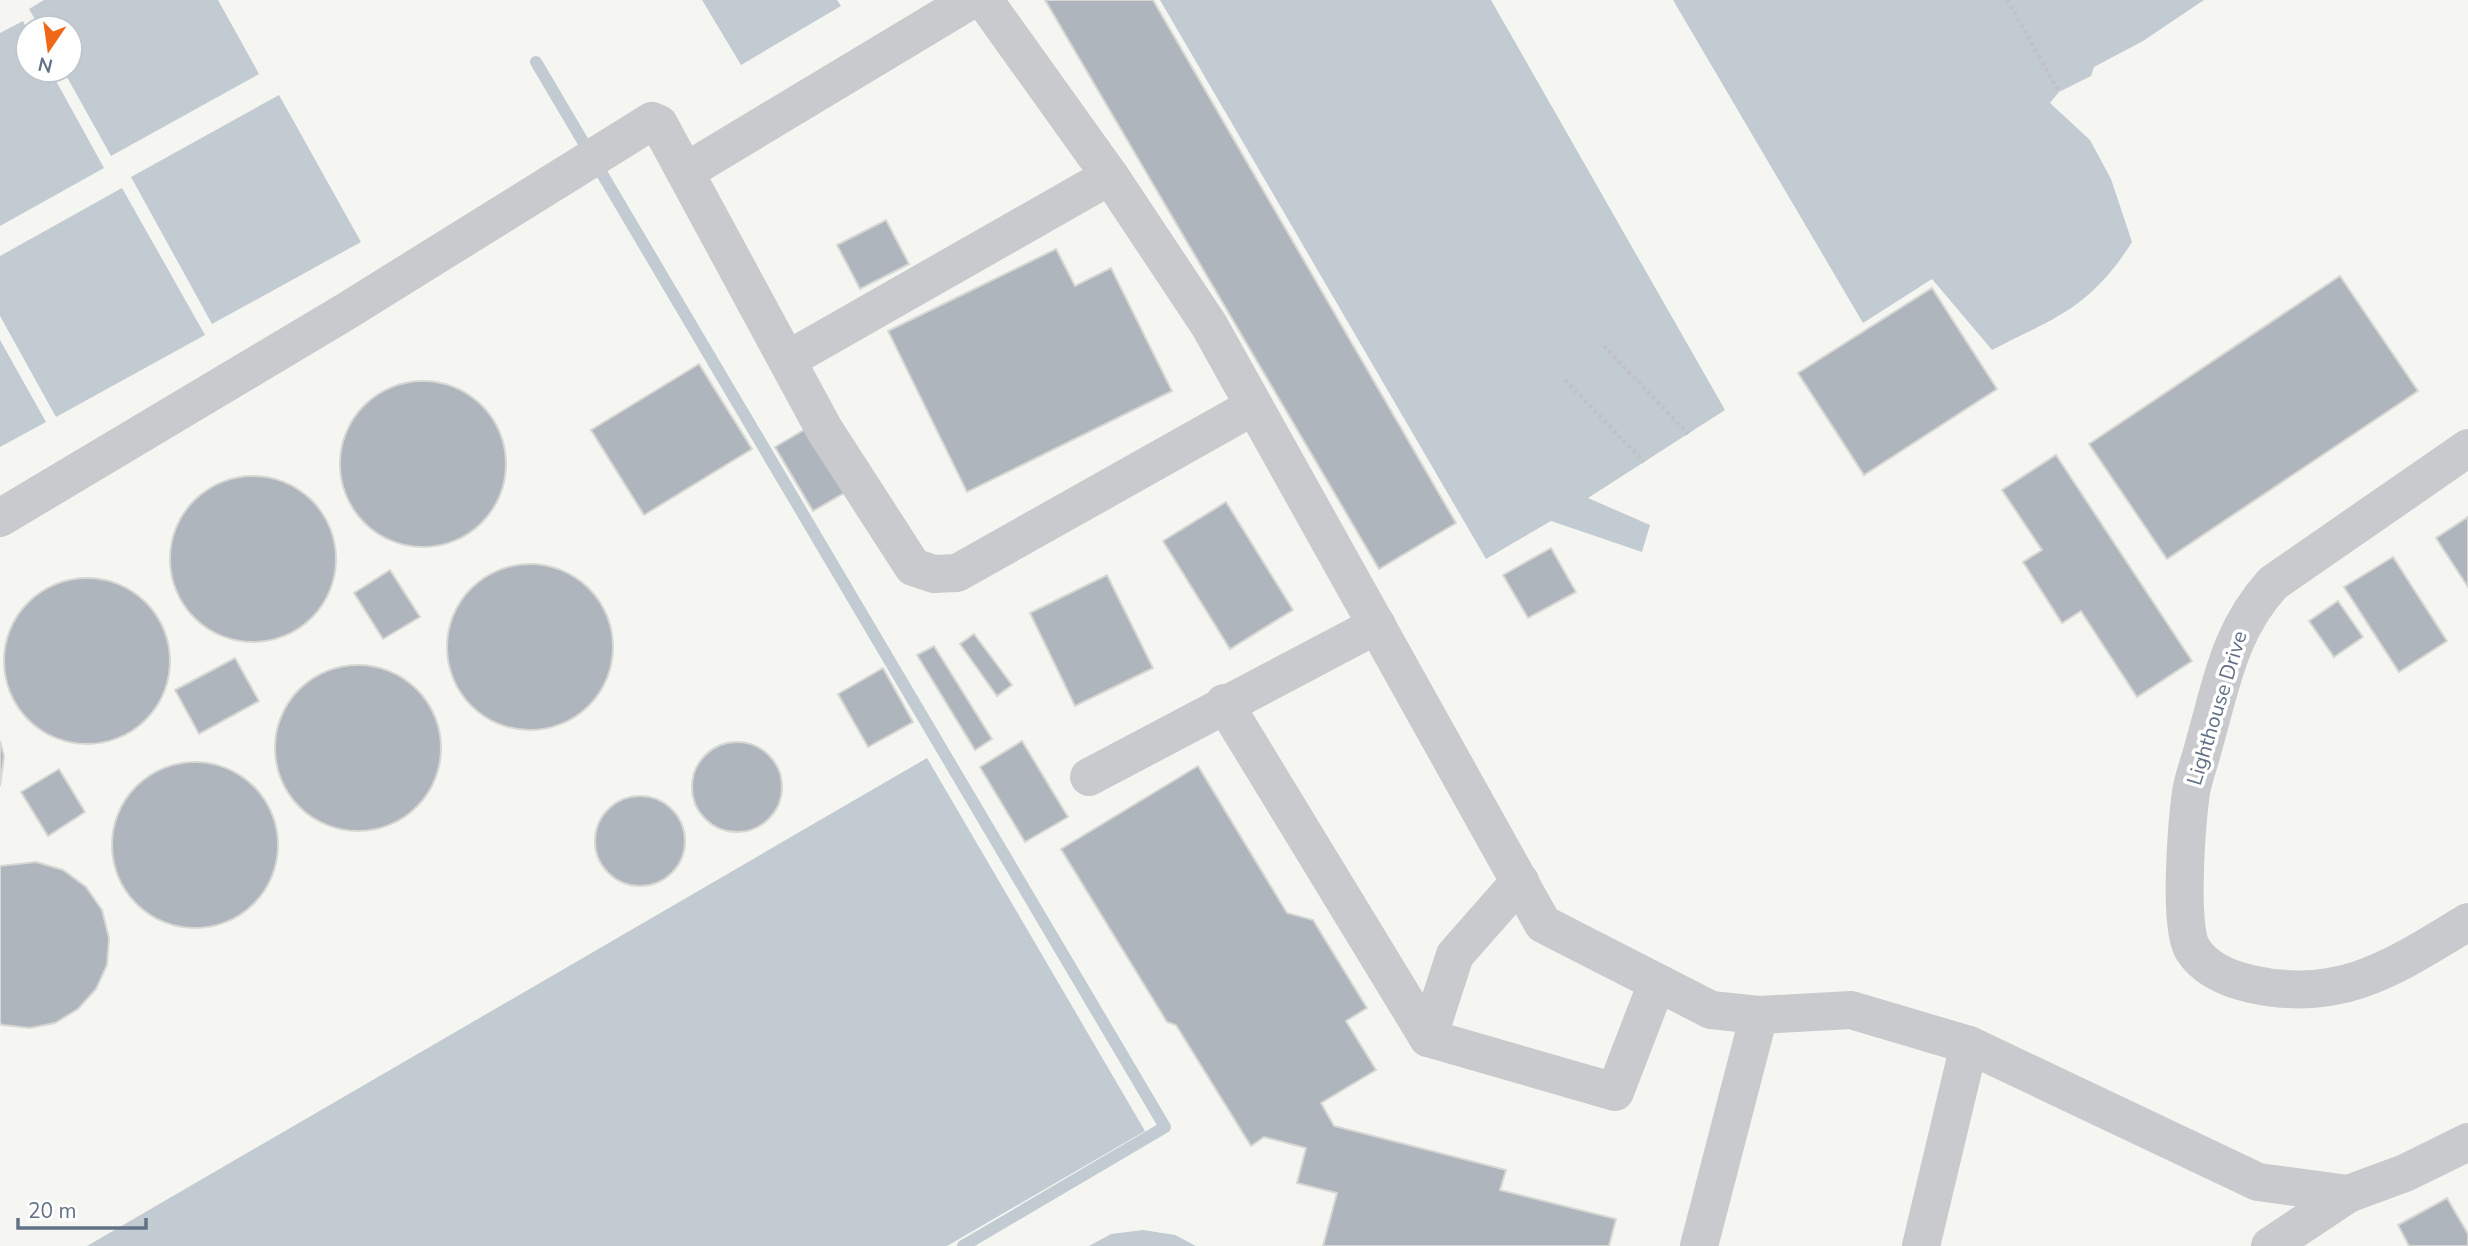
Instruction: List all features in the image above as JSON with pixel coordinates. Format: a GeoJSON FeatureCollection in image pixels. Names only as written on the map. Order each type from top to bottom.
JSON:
{"type":"FeatureCollection","features":[{"type":"Feature","properties":{"kind":"street"},"geometry":{"type":"LineString","coordinates":[[685,172],[971,0]]}},
{"type":"Feature","properties":{"kind":"street"},"geometry":{"type":"LineString","coordinates":[[984,0],[1110,176],[1209,325],[1543,924],[1711,1010],[1759,1015],[1851,1010],[1969,1045],[2258,1182],[2348,1194]]}},
{"type":"Feature","properties":{"kind":"street"},"geometry":{"type":"LineString","coordinates":[[0,518],[656,121],[824,429],[912,567],[934,574],[957,573],[1254,406]]}},
{"type":"Feature","properties":{"kind":"street"},"geometry":{"type":"LineString","coordinates":[[787,360],[1110,176]]}},
{"type":"Feature","properties":{"kind":"street","name":"Lighthouse Drive"},"geometry":{"type":"LineString","coordinates":[[2468,448],[2273,583],[2252,606],[2236,634],[2191,792],[2184,912],[2192,950],[2223,977],[2265,987],[2316,991],[2357,981],[2401,962],[2468,922]]}},
{"type":"Feature","properties":{"kind":"street"},"geometry":{"type":"LineString","coordinates":[[1089,777],[1224,703],[1377,625]]}},
{"type":"Feature","properties":{"kind":"street"},"geometry":{"type":"LineString","coordinates":[[1224,703],[1428,1038],[1615,1092],[1657,982]]}},
{"type":"Feature","properties":{"kind":"street"},"geometry":{"type":"LineString","coordinates":[[1428,1038],[1455,955],[1520,881]]}},
{"type":"Feature","properties":{"kind":"street"},"geometry":{"type":"LineString","coordinates":[[1699,1246],[1759,1015]]}},
{"type":"Feature","properties":{"kind":"street"},"geometry":{"type":"LineString","coordinates":[[1921,1246],[1969,1045]]}},
{"type":"Feature","properties":{"kind":"street"},"geometry":{"type":"LineString","coordinates":[[2270,1246],[2348,1194],[2405,1172],[2468,1142]]}},
{"type":"Feature","properties":{"kind":"path"},"geometry":{"type":"LineString","coordinates":[[2007,0],[2039,57]]}},
{"type":"Feature","properties":{"kind":"path"},"geometry":{"type":"LineString","coordinates":[[2027,36],[2059,92]]}},
{"type":"Feature","properties":{"kind":"path"},"geometry":{"type":"LineString","coordinates":[[1604,346],[1688,434]]}},
{"type":"Feature","properties":{"kind":"path"},"geometry":{"type":"LineString","coordinates":[[1565,380],[1644,462]]}},
{"type":"Feature","properties":{"kind":"shaded area"},"geometry":{"type":"Polygon","coordinates":[[[44,0],[218,0],[259,74],[111,156],[71,84],[84,84],[84,14],[32,14],[29,9],[44,0]]]}},
{"type":"Feature","properties":{"kind":"shaded area"},"geometry":{"type":"Polygon","coordinates":[[[702,0],[837,0],[841,6],[741,65],[702,0]]]}},
{"type":"Feature","properties":{"kind":"shaded area"},"geometry":{"type":"Polygon","coordinates":[[[1160,0],[1491,0],[1725,410],[1588,498],[1650,525],[1642,552],[1551,521],[1486,559],[1160,0]]]}},
{"type":"Feature","properties":{"kind":"shaded area"},"geometry":{"type":"Polygon","coordinates":[[[1673,0],[2204,0],[2143,41],[2094,67],[2091,76],[2059,92],[2050,103],[2090,140],[2111,179],[2132,242],[2102,282],[2087,296],[2054,318],[1992,350],[1932,279],[1863,323],[1673,0]]]}},
{"type":"Feature","properties":{"kind":"shaded area"},"geometry":{"type":"Polygon","coordinates":[[[14,26],[14,84],[58,84],[104,168],[0,226],[0,33],[14,26]]]}},
{"type":"Feature","properties":{"kind":"shaded area"},"geometry":{"type":"Polygon","coordinates":[[[279,95],[361,242],[212,324],[131,177],[279,95]]]}},
{"type":"Feature","properties":{"kind":"shaded area"},"geometry":{"type":"Polygon","coordinates":[[[122,188],[205,335],[56,417],[0,316],[0,256],[122,188]]]}},
{"type":"Feature","properties":{"kind":"shaded area"},"geometry":{"type":"Polygon","coordinates":[[[0,340],[46,422],[0,447],[0,340]]]}},
{"type":"Feature","properties":{"kind":"shaded area"},"geometry":{"type":"Polygon","coordinates":[[[927,758],[1145,1131],[947,1246],[87,1246],[927,758]]]}},
{"type":"Feature","properties":{"kind":"shaded area"},"geometry":{"type":"Polygon","coordinates":[[[1143,1230],[1175,1235],[1196,1246],[1089,1246],[1111,1234],[1143,1230]]]}},
{"type":"Feature","properties":{"kind":"building"},"geometry":{"type":"Polygon","coordinates":[[[1045,0],[1153,0],[1456,523],[1379,569],[1045,0]]]}},
{"type":"Feature","properties":{"kind":"building"},"geometry":{"type":"Polygon","coordinates":[[[886,220],[909,264],[860,289],[837,245],[886,220]]]}},
{"type":"Feature","properties":{"kind":"building"},"geometry":{"type":"Polygon","coordinates":[[[1056,249],[1075,286],[1111,268],[1172,391],[967,492],[888,331],[1056,249]]]}},
{"type":"Feature","properties":{"kind":"building"},"geometry":{"type":"Polygon","coordinates":[[[2340,276],[2418,391],[2167,559],[2089,444],[2340,276]]]}},
{"type":"Feature","properties":{"kind":"building"},"geometry":{"type":"Polygon","coordinates":[[[1932,288],[1997,389],[1864,475],[1798,373],[1932,288]]]}},
{"type":"Feature","properties":{"kind":"building"},"geometry":{"type":"Polygon","coordinates":[[[699,364],[752,449],[644,515],[591,430],[699,364]]]}},
{"type":"Feature","properties":{"kind":"building"},"geometry":{"type":"Polygon","coordinates":[[[423,381],[455,387],[482,405],[500,432],[506,464],[500,496],[482,523],[455,541],[423,547],[391,541],[364,523],[346,496],[340,464],[346,432],[364,405],[391,387],[423,381]]]}},
{"type":"Feature","properties":{"kind":"building"},"geometry":{"type":"Polygon","coordinates":[[[814,424],[851,489],[813,511],[775,447],[814,424]]]}},
{"type":"Feature","properties":{"kind":"building"},"geometry":{"type":"Polygon","coordinates":[[[2056,455],[2192,661],[2137,697],[2081,611],[2062,623],[2023,562],[2042,550],[2002,490],[2056,455]]]}},
{"type":"Feature","properties":{"kind":"building"},"geometry":{"type":"Polygon","coordinates":[[[253,476],[285,482],[312,500],[330,527],[336,559],[330,591],[312,618],[285,636],[253,642],[221,636],[194,618],[176,591],[170,559],[176,527],[194,500],[221,482],[253,476]]]}},
{"type":"Feature","properties":{"kind":"building"},"geometry":{"type":"Polygon","coordinates":[[[1226,502],[1293,610],[1230,649],[1163,541],[1226,502]]]}},
{"type":"Feature","properties":{"kind":"building"},"geometry":{"type":"Polygon","coordinates":[[[2468,517],[2468,587],[2436,538],[2468,517]]]}},
{"type":"Feature","properties":{"kind":"building"},"geometry":{"type":"Polygon","coordinates":[[[1551,548],[1576,592],[1528,618],[1503,575],[1551,548]]]}},
{"type":"Feature","properties":{"kind":"building"},"geometry":{"type":"Polygon","coordinates":[[[2393,557],[2447,641],[2399,672],[2344,587],[2393,557]]]}},
{"type":"Feature","properties":{"kind":"building"},"geometry":{"type":"Polygon","coordinates":[[[530,564],[562,570],[589,588],[607,615],[613,647],[607,679],[589,706],[562,724],[530,730],[498,724],[471,706],[453,679],[447,647],[453,615],[471,588],[498,570],[530,564]]]}},
{"type":"Feature","properties":{"kind":"building"},"geometry":{"type":"Polygon","coordinates":[[[390,570],[420,617],[383,639],[354,593],[390,570]]]}},
{"type":"Feature","properties":{"kind":"building"},"geometry":{"type":"Polygon","coordinates":[[[1107,575],[1153,668],[1075,706],[1030,613],[1107,575]]]}},
{"type":"Feature","properties":{"kind":"building"},"geometry":{"type":"Polygon","coordinates":[[[87,578],[119,584],[146,602],[164,629],[170,661],[164,693],[146,720],[119,738],[87,744],[55,738],[28,720],[10,693],[4,661],[10,629],[28,602],[55,584],[87,578]]]}},
{"type":"Feature","properties":{"kind":"building"},"geometry":{"type":"Polygon","coordinates":[[[2338,601],[2363,637],[2334,657],[2309,621],[2338,601]]]}},
{"type":"Feature","properties":{"kind":"building"},"geometry":{"type":"Polygon","coordinates":[[[974,634],[1012,685],[997,696],[960,644],[974,634]]]}},
{"type":"Feature","properties":{"kind":"building"},"geometry":{"type":"Polygon","coordinates":[[[934,646],[992,739],[975,750],[917,655],[934,646]]]}},
{"type":"Feature","properties":{"kind":"building"},"geometry":{"type":"Polygon","coordinates":[[[235,658],[259,701],[199,734],[175,690],[235,658]]]}},
{"type":"Feature","properties":{"kind":"building"},"geometry":{"type":"Polygon","coordinates":[[[358,665],[390,671],[417,689],[435,716],[441,748],[435,780],[417,807],[390,825],[358,831],[326,825],[299,807],[281,780],[275,748],[281,716],[299,689],[326,671],[358,665]]]}},
{"type":"Feature","properties":{"kind":"building"},"geometry":{"type":"Polygon","coordinates":[[[883,668],[913,722],[868,747],[838,694],[883,668]]]}},
{"type":"Feature","properties":{"kind":"building"},"geometry":{"type":"Polygon","coordinates":[[[0,741],[4,756],[0,786],[0,741]]]}},
{"type":"Feature","properties":{"kind":"building"},"geometry":{"type":"Polygon","coordinates":[[[1022,741],[1068,817],[1025,842],[980,767],[1022,741]]]}},
{"type":"Feature","properties":{"kind":"building"},"geometry":{"type":"Polygon","coordinates":[[[728,742],[746,742],[762,749],[775,762],[782,778],[782,796],[775,812],[762,825],[746,832],[728,832],[712,825],[699,812],[692,796],[692,778],[699,762],[712,749],[728,742]]]}},
{"type":"Feature","properties":{"kind":"building"},"geometry":{"type":"Polygon","coordinates":[[[195,762],[227,768],[254,786],[272,813],[278,845],[272,877],[254,904],[227,922],[195,928],[163,922],[136,904],[118,877],[112,845],[118,813],[136,786],[163,768],[195,762]]]}},
{"type":"Feature","properties":{"kind":"building"},"geometry":{"type":"Polygon","coordinates":[[[1198,766],[1287,913],[1313,920],[1367,1008],[1346,1021],[1376,1070],[1321,1103],[1334,1126],[1506,1170],[1500,1190],[1616,1219],[1609,1246],[1323,1246],[1337,1193],[1297,1183],[1306,1148],[1264,1137],[1251,1146],[1176,1025],[1167,1022],[1061,849],[1198,766]]]}},
{"type":"Feature","properties":{"kind":"building"},"geometry":{"type":"Polygon","coordinates":[[[59,769],[85,812],[48,836],[21,792],[59,769]]]}},
{"type":"Feature","properties":{"kind":"building"},"geometry":{"type":"Polygon","coordinates":[[[631,796],[649,796],[665,803],[678,816],[685,832],[685,850],[678,866],[665,879],[649,886],[631,886],[615,879],[602,866],[595,850],[595,832],[602,816],[615,803],[631,796]]]}},
{"type":"Feature","properties":{"kind":"building"},"geometry":{"type":"Polygon","coordinates":[[[36,862],[63,870],[86,887],[102,910],[109,938],[107,965],[96,989],[78,1009],[55,1023],[30,1028],[3,1025],[0,1024],[0,866],[36,862]]]}},
{"type":"Feature","properties":{"kind":"building"},"geometry":{"type":"Polygon","coordinates":[[[2447,1198],[2468,1234],[2468,1246],[2409,1246],[2398,1225],[2447,1198]]]}},
{"type":"Feature","properties":{"kind":"waterway"},"geometry":{"type":"LineString","coordinates":[[536,62],[1165,1127],[963,1246]]}}]}
